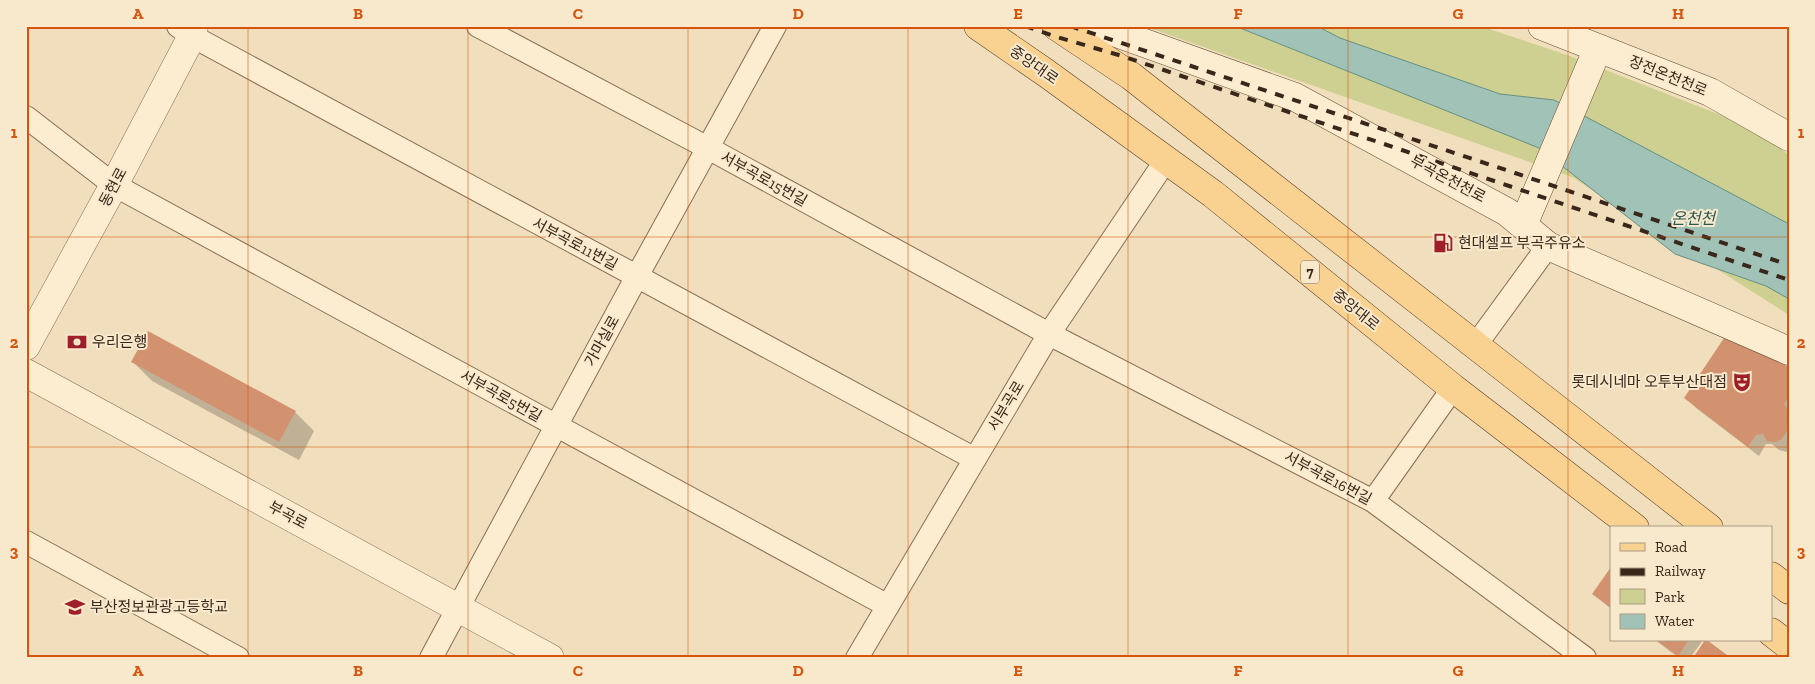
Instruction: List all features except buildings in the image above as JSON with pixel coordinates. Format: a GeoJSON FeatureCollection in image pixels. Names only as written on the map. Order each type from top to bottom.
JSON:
{"type":"FeatureCollection","features":[{"type":"Feature","properties":{"kind":"main road","name":"중앙대로"},"geometry":{"type":"LineString","coordinates":[[978,26],[1213,194],[1453,388],[1632,526]]}},
{"type":"Feature","properties":{"kind":"main road"},"geometry":{"type":"LineString","coordinates":[[1056,26],[1131,76],[1706,526]]}},
{"type":"Feature","properties":{"kind":"main road","name":"부곡온천천로"},"geometry":{"type":"LineString","coordinates":[[1097,26],[1295,97],[1507,212],[1526,219],[1548,246],[1789,351]]}},
{"type":"Feature","properties":{"kind":"main road","name":"장전온천천로"},"geometry":{"type":"LineString","coordinates":[[1542,26],[1594,58],[1710,92],[1789,137]]}},
{"type":"Feature","properties":{"kind":"main road","name":"동현로"},"geometry":{"type":"LineString","coordinates":[[26,346],[114,185],[188,30]]}},
{"type":"Feature","properties":{"kind":"main road"},"geometry":{"type":"LineString","coordinates":[[1526,219],[1594,58]]}},
{"type":"Feature","properties":{"kind":"main road","name":"부곡로"},"geometry":{"type":"LineString","coordinates":[[26,373],[550,658]]}},
{"type":"Feature","properties":{"kind":"main road"},"geometry":{"type":"LineString","coordinates":[[1772,577],[1789,590]]}},
{"type":"Feature","properties":{"kind":"main road"},"geometry":{"type":"LineString","coordinates":[[1772,633],[1789,646]]}},
{"type":"Feature","properties":{"kind":"street","name":"서부곡로15번길"},"geometry":{"type":"LineString","coordinates":[[478,26],[708,148],[1049,334]]}},
{"type":"Feature","properties":{"kind":"street","name":"가마실로"},"geometry":{"type":"LineString","coordinates":[[431,658],[636,278],[775,26]]}},
{"type":"Feature","properties":{"kind":"street","name":"서부곡로11번길"},"geometry":{"type":"LineString","coordinates":[[188,30],[636,278],[975,459]]}},
{"type":"Feature","properties":{"kind":"street","name":"서부곡로5번길"},"geometry":{"type":"LineString","coordinates":[[26,117],[114,185],[888,606]]}},
{"type":"Feature","properties":{"kind":"street","name":"서부곡로"},"geometry":{"type":"LineString","coordinates":[[857,658],[1049,334],[1166,160]]}},
{"type":"Feature","properties":{"kind":"street"},"geometry":{"type":"LineString","coordinates":[[1475,346],[1548,246]]}},
{"type":"Feature","properties":{"kind":"street","name":"서부곡로16번길"},"geometry":{"type":"LineString","coordinates":[[1049,334],[1373,500],[1585,658]]}},
{"type":"Feature","properties":{"kind":"street"},"geometry":{"type":"LineString","coordinates":[[1373,500],[1453,388]]}},
{"type":"Feature","properties":{"kind":"street"},"geometry":{"type":"LineString","coordinates":[[26,542],[238,658]]}},
{"type":"Feature","properties":{"kind":"green space"},"geometry":{"type":"Polygon","coordinates":[[[1144,26],[1480,26],[1567,55],[1749,126],[1789,155],[1789,315],[1572,177],[1144,26]]]}},
{"type":"Feature","properties":{"kind":"water","name":"온천천"},"geometry":{"type":"Polygon","coordinates":[[[1235,26],[1317,26],[1340,38],[1500,94],[1554,100],[1789,224],[1789,299],[1766,286],[1675,254],[1539,148],[1235,26]]]}},
{"type":"Feature","properties":{"kind":"railway"},"geometry":{"type":"LineString","coordinates":[[1025,26],[1122,56],[1789,280]]}},
{"type":"Feature","properties":{"kind":"railway"},"geometry":{"type":"LineString","coordinates":[[1070,26],[1789,265]]}},
{"type":"Feature","properties":{"kind":"place","name":"현대셀프 부곡주유소"},"geometry":{"type":"Point","coordinates":[1443,243]}},
{"type":"Feature","properties":{"kind":"place","name":"우리은행"},"geometry":{"type":"Point","coordinates":[77,342]}},
{"type":"Feature","properties":{"kind":"place","name":"롯데시네마 오투부산대점"},"geometry":{"type":"Point","coordinates":[1742,382]}},
{"type":"Feature","properties":{"kind":"place","name":"부산정보관광고등학교"},"geometry":{"type":"Point","coordinates":[75,607]}}]}
